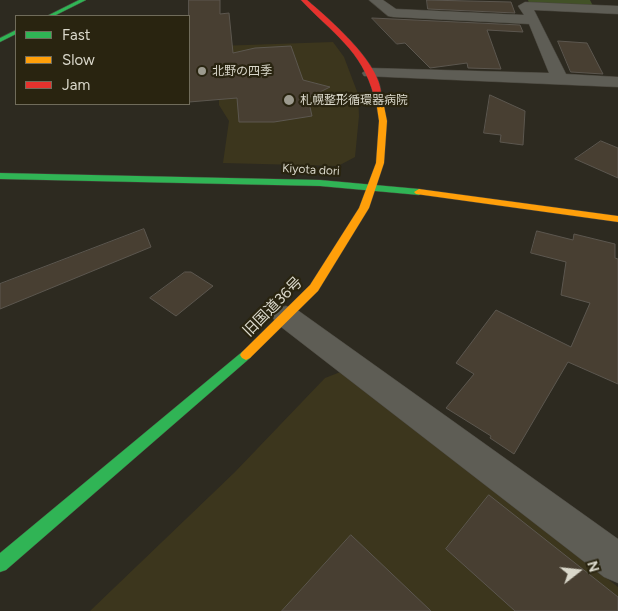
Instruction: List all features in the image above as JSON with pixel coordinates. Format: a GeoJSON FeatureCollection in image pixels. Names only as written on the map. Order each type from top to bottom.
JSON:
{"type":"FeatureCollection","features":[{"type":"Feature","properties":{"kind":"main road"},"geometry":{"type":"LineString","coordinates":[[52,15],[83,0]]}},
{"type":"Feature","properties":{"kind":"main road","name":"旧国道36号"},"geometry":{"type":"LineString","coordinates":[[0,564],[231,370],[314,288],[364,208],[380,163],[383,121],[377,91],[370,73],[342,32],[304,0]]}},
{"type":"Feature","properties":{"kind":"main road"},"geometry":{"type":"LineString","coordinates":[[0,40],[15,32]]}},
{"type":"Feature","properties":{"kind":"main road","name":"Kiyota dori"},"geometry":{"type":"LineString","coordinates":[[0,176],[252,181],[372,188],[618,219]]}},
{"type":"Feature","properties":{"kind":"street"},"geometry":{"type":"LineString","coordinates":[[375,0],[393,14],[534,20]]}},
{"type":"Feature","properties":{"kind":"street"},"geometry":{"type":"LineString","coordinates":[[478,0],[482,18]]}},
{"type":"Feature","properties":{"kind":"street"},"geometry":{"type":"LineString","coordinates":[[560,79],[534,20],[525,6],[618,10]]}},
{"type":"Feature","properties":{"kind":"street"},"geometry":{"type":"LineString","coordinates":[[370,73],[618,82]]}},
{"type":"Feature","properties":{"kind":"street"},"geometry":{"type":"LineString","coordinates":[[286,316],[618,563]]}},
{"type":"Feature","properties":{"kind":"shaded area","name":"札幌整形循環器病院"},"geometry":{"type":"Polygon","coordinates":[[[333,42],[344,57],[358,94],[359,116],[355,157],[338,166],[223,163],[229,121],[219,105],[218,46],[333,42]]]}},
{"type":"Feature","properties":{"kind":"shaded area"},"geometry":{"type":"Polygon","coordinates":[[[343,371],[618,587],[618,611],[90,611],[235,472],[325,378],[343,371]]]}},
{"type":"Feature","properties":{"kind":"green space"},"geometry":{"type":"Polygon","coordinates":[[[528,0],[590,0],[593,6],[529,3],[528,0]]]}},
{"type":"Feature","properties":{"kind":"building"},"geometry":{"type":"Polygon","coordinates":[[[189,0],[220,0],[220,14],[229,13],[233,53],[255,48],[291,46],[303,80],[330,87],[308,98],[312,116],[274,122],[239,122],[237,98],[190,102],[189,0]]]}},
{"type":"Feature","properties":{"kind":"building"},"geometry":{"type":"Polygon","coordinates":[[[427,0],[511,2],[515,13],[428,9],[427,0]]]}},
{"type":"Feature","properties":{"kind":"building"},"geometry":{"type":"Polygon","coordinates":[[[372,18],[520,25],[523,32],[487,30],[501,69],[468,68],[467,63],[430,68],[405,43],[397,44],[372,18]]]}},
{"type":"Feature","properties":{"kind":"building"},"geometry":{"type":"Polygon","coordinates":[[[558,41],[587,43],[603,74],[571,72],[558,41]]]}},
{"type":"Feature","properties":{"kind":"building"},"geometry":{"type":"Polygon","coordinates":[[[490,95],[525,111],[523,145],[500,142],[501,135],[484,133],[490,95]]]}},
{"type":"Feature","properties":{"kind":"building"},"geometry":{"type":"Polygon","coordinates":[[[601,141],[618,148],[618,178],[575,159],[601,141]]]}},
{"type":"Feature","properties":{"kind":"building"},"geometry":{"type":"Polygon","coordinates":[[[144,229],[151,247],[0,309],[0,284],[144,229]]]}},
{"type":"Feature","properties":{"kind":"building"},"geometry":{"type":"Polygon","coordinates":[[[537,231],[573,240],[574,234],[615,244],[615,258],[618,259],[618,384],[568,362],[514,454],[490,438],[491,436],[446,408],[474,374],[456,363],[496,310],[571,347],[590,303],[561,295],[566,262],[531,253],[537,231]]]}},
{"type":"Feature","properties":{"kind":"building"},"geometry":{"type":"Polygon","coordinates":[[[185,272],[191,272],[213,286],[176,316],[150,298],[185,272]]]}},
{"type":"Feature","properties":{"kind":"building"},"geometry":{"type":"Polygon","coordinates":[[[489,495],[618,597],[618,611],[515,611],[446,549],[489,495]]]}},
{"type":"Feature","properties":{"kind":"building"},"geometry":{"type":"Polygon","coordinates":[[[351,535],[431,611],[282,611],[351,535]]]}},
{"type":"Feature","properties":{"kind":"traffic: fast"},"geometry":{"type":"LineString","coordinates":[[52,15],[83,0]]}},
{"type":"Feature","properties":{"kind":"traffic: fast"},"geometry":{"type":"LineString","coordinates":[[0,40],[15,32]]}},
{"type":"Feature","properties":{"kind":"traffic: fast"},"geometry":{"type":"LineString","coordinates":[[0,176],[320,183],[419,192]]}},
{"type":"Feature","properties":{"kind":"traffic: fast"},"geometry":{"type":"LineString","coordinates":[[0,564],[246,355]]}},
{"type":"Feature","properties":{"kind":"traffic: slow"},"geometry":{"type":"LineString","coordinates":[[246,355],[314,288],[364,208],[380,163],[383,121],[378,96]]}},
{"type":"Feature","properties":{"kind":"traffic: slow"},"geometry":{"type":"LineString","coordinates":[[419,192],[618,219]]}},
{"type":"Feature","properties":{"kind":"traffic: jam"},"geometry":{"type":"LineString","coordinates":[[304,0],[338,31],[359,54],[374,81],[378,96]]}},
{"type":"Feature","properties":{"kind":"place","name":"北野の四季"},"geometry":{"type":"Point","coordinates":[202,71]}},
{"type":"Feature","properties":{"kind":"place","name":"札幌整形循環器病院"},"geometry":{"type":"Point","coordinates":[289,100]}}]}
